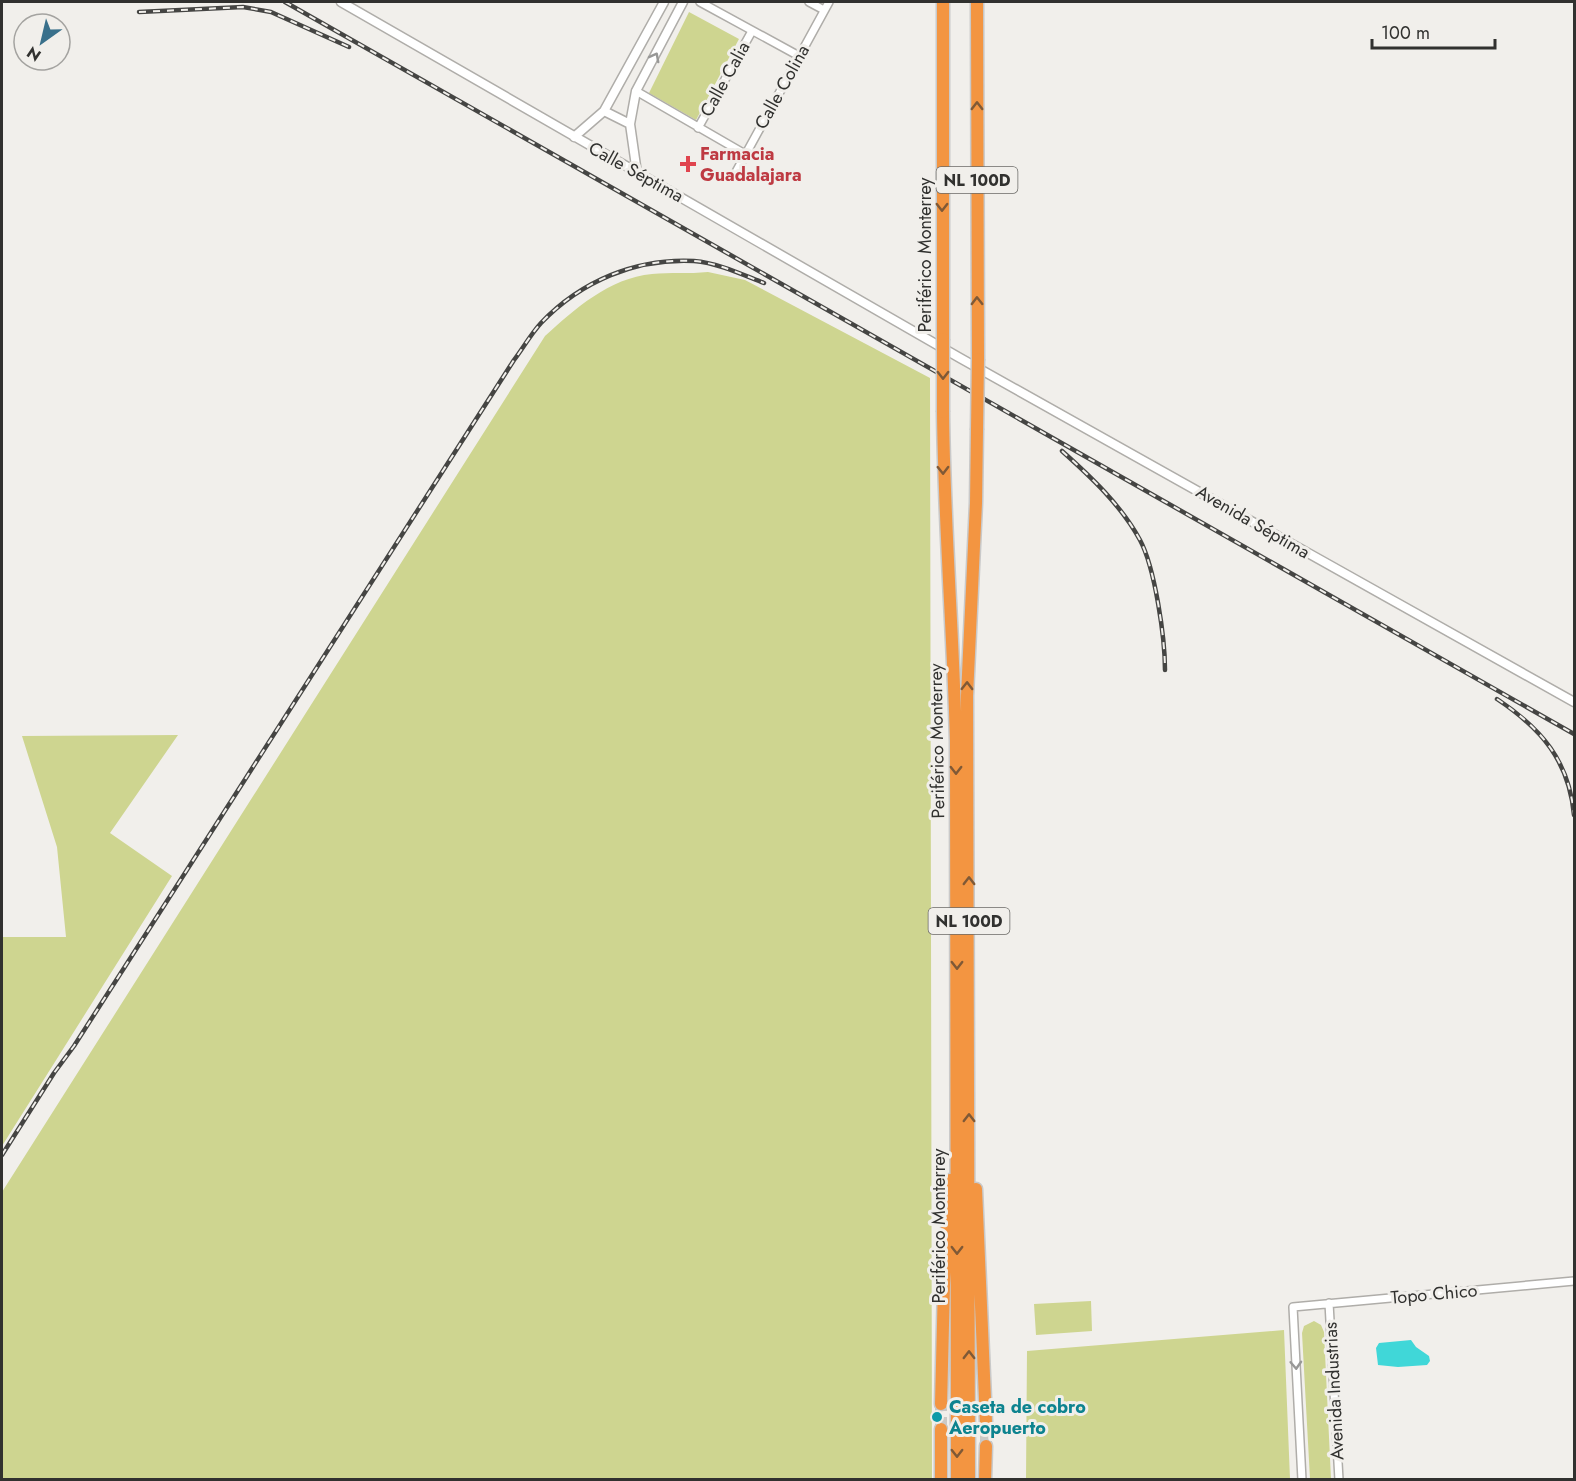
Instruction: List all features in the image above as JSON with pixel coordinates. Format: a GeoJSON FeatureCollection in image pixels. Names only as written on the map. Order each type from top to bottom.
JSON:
{"type":"FeatureCollection","features":[{"type":"Feature","properties":{"kind":"highway","name":"Periférico Monterrey"},"geometry":{"type":"LineString","coordinates":[[943,2],[937,340],[956,741],[957,1479]]}},
{"type":"Feature","properties":{"kind":"highway","name":"Periférico Monterrey"},"geometry":{"type":"LineString","coordinates":[[969,1479],[968,674],[976,503],[978,359],[977,2]]}},
{"type":"Feature","properties":{"kind":"highway"},"geometry":{"type":"LineString","coordinates":[[941,1404],[947,1216],[951,1175],[957,1149]]}},
{"type":"Feature","properties":{"kind":"highway"},"geometry":{"type":"LineString","coordinates":[[969,1156],[974,1172],[977,1204],[986,1422]]}},
{"type":"Feature","properties":{"kind":"highway"},"geometry":{"type":"LineString","coordinates":[[941,1429],[941,1479]]}},
{"type":"Feature","properties":{"kind":"highway"},"geometry":{"type":"LineString","coordinates":[[985,1479],[986,1446]]}},
{"type":"Feature","properties":{"kind":"street","name":"Calle Séptima"},"geometry":{"type":"LineString","coordinates":[[341,2],[637,173],[937,340]]}},
{"type":"Feature","properties":{"kind":"street"},"geometry":{"type":"LineString","coordinates":[[574,137],[604,111],[664,2]]}},
{"type":"Feature","properties":{"kind":"street"},"geometry":{"type":"LineString","coordinates":[[637,173],[630,124],[636,91],[683,2]]}},
{"type":"Feature","properties":{"kind":"street"},"geometry":{"type":"LineString","coordinates":[[700,2],[799,56]]}},
{"type":"Feature","properties":{"kind":"street"},"geometry":{"type":"LineString","coordinates":[[809,2],[824,10]]}},
{"type":"Feature","properties":{"kind":"street","name":"Calle Colina"},"geometry":{"type":"LineString","coordinates":[[736,172],[829,2]]}},
{"type":"Feature","properties":{"kind":"street","name":"Calle Calia"},"geometry":{"type":"LineString","coordinates":[[698,128],[752,31]]}},
{"type":"Feature","properties":{"kind":"street"},"geometry":{"type":"LineString","coordinates":[[636,91],[745,154]]}},
{"type":"Feature","properties":{"kind":"street"},"geometry":{"type":"LineString","coordinates":[[604,111],[630,124]]}},
{"type":"Feature","properties":{"kind":"street","name":"Avenida Séptima"},"geometry":{"type":"LineString","coordinates":[[937,340],[1575,702]]}},
{"type":"Feature","properties":{"kind":"street","name":"Topo Chico"},"geometry":{"type":"LineString","coordinates":[[1293,1306],[1575,1281]]}},
{"type":"Feature","properties":{"kind":"street","name":"Avenida Industrias"},"geometry":{"type":"LineString","coordinates":[[1329,1304],[1339,1479]]}},
{"type":"Feature","properties":{"kind":"street","name":"Avenida Industrias"},"geometry":{"type":"LineString","coordinates":[[1293,1306],[1302,1479]]}},
{"type":"Feature","properties":{"kind":"green space"},"geometry":{"type":"Polygon","coordinates":[[[689,12],[739,39],[696,120],[649,93],[689,12]]]}},
{"type":"Feature","properties":{"kind":"green space"},"geometry":{"type":"Polygon","coordinates":[[[708,272],[745,280],[930,378],[932,1479],[2,1479],[2,1192],[545,336],[594,296],[621,282],[652,274],[708,272]]]}},
{"type":"Feature","properties":{"kind":"green space"},"geometry":{"type":"Polygon","coordinates":[[[178,735],[110,833],[172,876],[2,1146],[2,937],[66,937],[57,847],[22,736],[178,735]]]}},
{"type":"Feature","properties":{"kind":"green space"},"geometry":{"type":"Polygon","coordinates":[[[1091,1301],[1092,1331],[1036,1335],[1034,1304],[1091,1301]]]}},
{"type":"Feature","properties":{"kind":"green space"},"geometry":{"type":"Polygon","coordinates":[[[1314,1321],[1321,1325],[1324,1332],[1331,1479],[1310,1479],[1302,1333],[1304,1326],[1314,1321]]]}},
{"type":"Feature","properties":{"kind":"green space"},"geometry":{"type":"Polygon","coordinates":[[[1284,1330],[1290,1479],[1026,1479],[1027,1351],[1284,1330]]]}},
{"type":"Feature","properties":{"kind":"water"},"geometry":{"type":"Polygon","coordinates":[[[1411,1340],[1416,1347],[1429,1356],[1430,1361],[1427,1365],[1398,1367],[1378,1365],[1376,1348],[1379,1343],[1411,1340]]]}},
{"type":"Feature","properties":{"kind":"tunnel"},"geometry":{"type":"LineString","coordinates":[[941,1404],[941,1429]]}},
{"type":"Feature","properties":{"kind":"tunnel"},"geometry":{"type":"LineString","coordinates":[[986,1422],[986,1446]]}},
{"type":"Feature","properties":{"kind":"railway"},"geometry":{"type":"LineString","coordinates":[[285,2],[1574,734]]}},
{"type":"Feature","properties":{"kind":"railway"},"geometry":{"type":"LineString","coordinates":[[139,12],[243,7],[271,12],[349,47]]}},
{"type":"Feature","properties":{"kind":"railway"},"geometry":{"type":"LineString","coordinates":[[2,1155],[514,360],[541,323],[557,308],[592,284],[631,268],[651,264],[672,261],[703,262],[729,269],[764,283]]}},
{"type":"Feature","properties":{"kind":"railway"},"geometry":{"type":"LineString","coordinates":[[1062,451],[1115,503],[1140,540],[1150,568],[1158,604],[1165,670]]}},
{"type":"Feature","properties":{"kind":"railway"},"geometry":{"type":"LineString","coordinates":[[1497,699],[1527,722],[1550,748],[1566,778],[1574,815]]}},
{"type":"Feature","properties":{"kind":"place","name":"Farmacia Guadalajara"},"geometry":{"type":"Point","coordinates":[688,164]}},
{"type":"Feature","properties":{"kind":"place","name":"Caseta de cobro Aeropuerto"},"geometry":{"type":"Point","coordinates":[937,1417]}}]}
